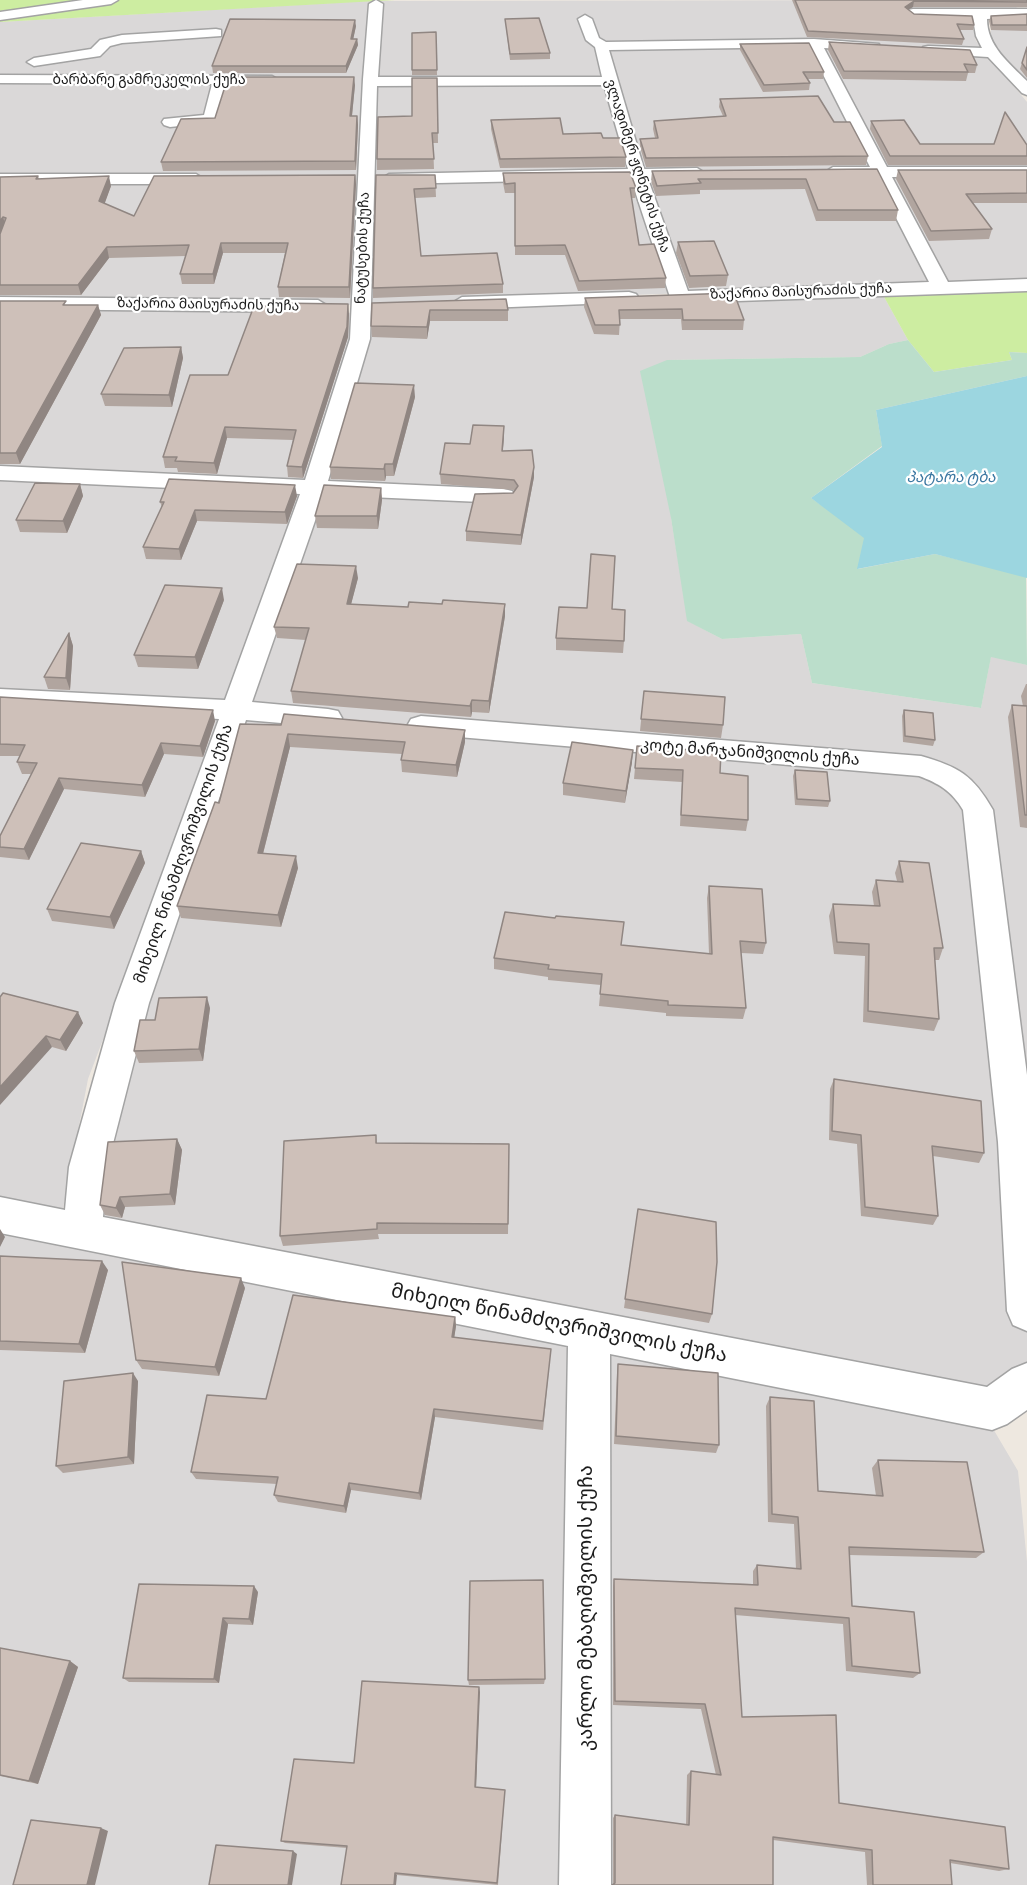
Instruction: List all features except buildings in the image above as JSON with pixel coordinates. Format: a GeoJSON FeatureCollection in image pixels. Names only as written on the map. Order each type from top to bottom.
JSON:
{"type":"FeatureCollection","features":[{"type":"Feature","properties":{"kind":"street"},"geometry":{"type":"LineString","coordinates":[[0,16],[111,0]]}},
{"type":"Feature","properties":{"kind":"street","name":"ნატუსების ქუჩა"},"geometry":{"type":"LineString","coordinates":[[315,486],[360,339],[360,179],[367,80],[376,4]]}},
{"type":"Feature","properties":{"kind":"street"},"geometry":{"type":"LineString","coordinates":[[913,13],[980,15],[1027,13]]}},
{"type":"Feature","properties":{"kind":"street"},"geometry":{"type":"LineString","coordinates":[[980,15],[978,27],[984,42],[1027,90]]}},
{"type":"Feature","properties":{"kind":"street"},"geometry":{"type":"LineString","coordinates":[[585,20],[593,40],[608,45],[807,39],[890,48]]}},
{"type":"Feature","properties":{"kind":"street"},"geometry":{"type":"LineString","coordinates":[[0,68],[83,56],[95,53],[105,43],[122,39],[216,33]]}},
{"type":"Feature","properties":{"kind":"street"},"geometry":{"type":"LineString","coordinates":[[807,39],[835,96],[880,172],[942,287]]}},
{"type":"Feature","properties":{"kind":"street","name":"ვლადიმერ ჟღნეტის ქუჩა"},"geometry":{"type":"LineString","coordinates":[[608,45],[601,48],[610,81],[637,173],[680,297]]}},
{"type":"Feature","properties":{"kind":"street"},"geometry":{"type":"LineString","coordinates":[[911,49],[993,53]]}},
{"type":"Feature","properties":{"kind":"street","name":"ბარბარე გამრეკელის ქუჩა"},"geometry":{"type":"LineString","coordinates":[[0,79],[290,80]]}},
{"type":"Feature","properties":{"kind":"street"},"geometry":{"type":"LineString","coordinates":[[170,122],[211,119],[220,80]]}},
{"type":"Feature","properties":{"kind":"street"},"geometry":{"type":"LineString","coordinates":[[367,80],[610,81]]}},
{"type":"Feature","properties":{"kind":"street"},"geometry":{"type":"LineString","coordinates":[[360,179],[718,172]]}},
{"type":"Feature","properties":{"kind":"street"},"geometry":{"type":"LineString","coordinates":[[810,172],[1027,172]]}},
{"type":"Feature","properties":{"kind":"street"},"geometry":{"type":"LineString","coordinates":[[0,179],[213,179]]}},
{"type":"Feature","properties":{"kind":"street","name":"ზაქარია მაისურაძის ქუჩა"},"geometry":{"type":"LineString","coordinates":[[443,304],[1027,285]]}},
{"type":"Feature","properties":{"kind":"street","name":"ზაქარია მაისურაძის ქუჩა"},"geometry":{"type":"LineString","coordinates":[[0,303],[384,306]]}},
{"type":"Feature","properties":{"kind":"street"},"geometry":{"type":"LineString","coordinates":[[0,473],[504,496]]}},
{"type":"Feature","properties":{"kind":"street","name":"მიხეილ წინამძღვრიშვილის ქუჩა"},"geometry":{"type":"LineString","coordinates":[[83,1231],[88,1167],[132,1003],[315,486]]}},
{"type":"Feature","properties":{"kind":"street"},"geometry":{"type":"LineString","coordinates":[[0,698],[234,710],[353,720]]}},
{"type":"Feature","properties":{"kind":"street","name":"კოტე მარჯანიშვილის ქუჩა"},"geometry":{"type":"LineString","coordinates":[[400,724],[921,766],[954,777],[965,787],[978,810],[1022,1143],[1027,1311]]}},
{"type":"Feature","properties":{"kind":"street","name":"მიხეილ წინამძღვრიშვილის ქუჩა"},"geometry":{"type":"LineString","coordinates":[[0,1215],[992,1409],[1027,1384]]}},
{"type":"Feature","properties":{"kind":"street","name":"კარლო მებაღიშვილის ქუჩა"},"geometry":{"type":"LineString","coordinates":[[585,1885],[589,1331]]}},
{"type":"Feature","properties":{"kind":"shaded area"},"geometry":{"type":"Polygon","coordinates":[[[1024,0],[1027,2],[1014,9],[970,16],[976,41],[1027,102],[1027,281],[348,305],[0,301],[0,22],[368,1],[1024,0]]]}},
{"type":"Feature","properties":{"kind":"shaded area"},"geometry":{"type":"Polygon","coordinates":[[[1027,17],[1027,82],[991,42],[991,19],[1027,17]]]}},
{"type":"Feature","properties":{"kind":"shaded area"},"geometry":{"type":"Polygon","coordinates":[[[883,295],[908,340],[889,344],[860,357],[667,360],[671,518],[688,621],[722,639],[801,634],[812,683],[981,708],[991,656],[1027,665],[1027,1382],[989,1398],[102,1228],[112,1084],[370,312],[883,295]]]}},
{"type":"Feature","properties":{"kind":"shaded area"},"geometry":{"type":"Polygon","coordinates":[[[0,307],[356,313],[352,340],[238,684],[88,1079],[63,1209],[41,1214],[0,1207],[0,307]]]}},
{"type":"Feature","properties":{"kind":"shaded area"},"geometry":{"type":"Polygon","coordinates":[[[0,1232],[992,1427],[1018,1471],[1027,1562],[1027,1885],[0,1885],[0,1232]]]}},
{"type":"Feature","properties":{"kind":"green space"},"geometry":{"type":"Polygon","coordinates":[[[0,0],[395,0],[0,22],[0,0]]]}},
{"type":"Feature","properties":{"kind":"green space"},"geometry":{"type":"Polygon","coordinates":[[[1027,290],[1027,353],[1009,352],[1012,360],[934,372],[908,340],[883,295],[1027,290]]]}},
{"type":"Feature","properties":{"kind":"green space"},"geometry":{"type":"Polygon","coordinates":[[[908,340],[934,372],[1012,360],[1009,352],[1027,353],[1027,376],[876,410],[882,446],[811,498],[867,537],[858,569],[935,554],[1026,576],[1027,665],[991,657],[981,708],[812,683],[801,634],[722,639],[687,621],[671,518],[640,371],[667,360],[860,357],[889,344],[908,340]]]}},
{"type":"Feature","properties":{"kind":"water","name":"პატარა ტბა"},"geometry":{"type":"Polygon","coordinates":[[[1027,376],[1027,578],[935,554],[857,569],[864,538],[811,498],[882,447],[876,410],[1027,376]]]}}]}
